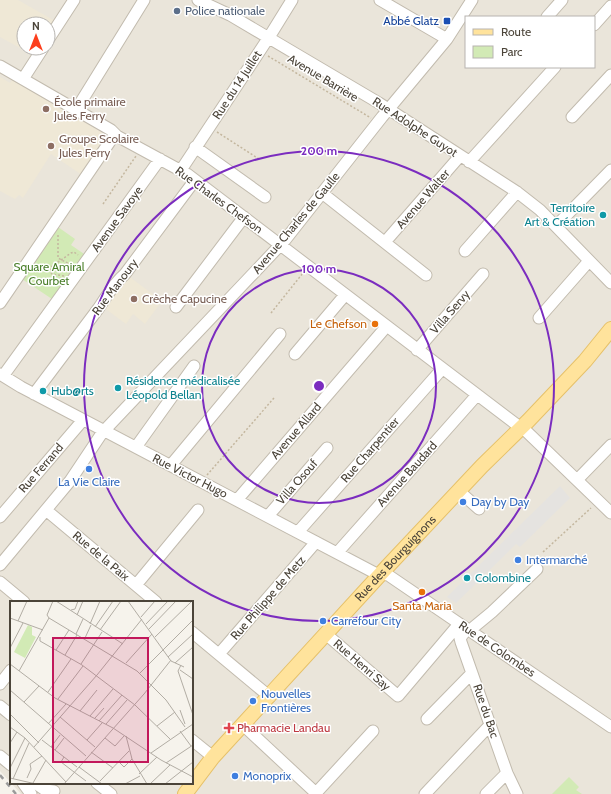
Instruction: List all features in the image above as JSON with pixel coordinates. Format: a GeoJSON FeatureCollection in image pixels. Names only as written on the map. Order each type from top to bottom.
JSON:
{"type":"FeatureCollection","features":[{"type":"Feature","properties":{"kind":"main road","name":"Rue des Bourguignons"},"geometry":{"type":"LineString","coordinates":[[193,783],[213,757],[244,726],[382,574],[584,361],[611,329]]}},
{"type":"Feature","properties":{"kind":"main road","name":"Rue des Bourguignons"},"geometry":{"type":"LineString","coordinates":[[185,794],[193,784]]}},
{"type":"Feature","properties":{"kind":"street"},"geometry":{"type":"LineString","coordinates":[[56,28],[74,0]]}},
{"type":"Feature","properties":{"kind":"street"},"geometry":{"type":"LineString","coordinates":[[76,110],[144,0]]}},
{"type":"Feature","properties":{"kind":"street","name":"Rue du 14 Juillet"},"geometry":{"type":"LineString","coordinates":[[181,170],[268,39],[292,0]]}},
{"type":"Feature","properties":{"kind":"street"},"geometry":{"type":"LineString","coordinates":[[382,0],[447,39]]}},
{"type":"Feature","properties":{"kind":"street","name":"Avenue Charles de Gaulle"},"geometry":{"type":"LineString","coordinates":[[0,565],[74,477],[104,431],[280,246],[378,122],[447,39],[472,0]]}},
{"type":"Feature","properties":{"kind":"street"},"geometry":{"type":"LineString","coordinates":[[548,16],[562,0]]}},
{"type":"Feature","properties":{"kind":"street","name":"Rue Adolphe Guyot"},"geometry":{"type":"LineString","coordinates":[[203,1],[230,15],[388,110],[517,192],[540,210],[611,283]]}},
{"type":"Feature","properties":{"kind":"street"},"geometry":{"type":"LineString","coordinates":[[595,24],[611,6]]}},
{"type":"Feature","properties":{"kind":"street"},"geometry":{"type":"LineString","coordinates":[[23,79],[38,56]]}},
{"type":"Feature","properties":{"kind":"street","name":"Rue Charles Chefson"},"geometry":{"type":"LineString","coordinates":[[0,66],[111,130],[115,134],[181,170],[195,180],[442,369],[526,431],[611,513]]}},
{"type":"Feature","properties":{"kind":"street","name":"Avenue Walter"},"geometry":{"type":"LineString","coordinates":[[385,242],[554,68]]}},
{"type":"Feature","properties":{"kind":"street"},"geometry":{"type":"LineString","coordinates":[[572,117],[611,75]]}},
{"type":"Feature","properties":{"kind":"street"},"geometry":{"type":"LineString","coordinates":[[0,303],[115,134]]}},
{"type":"Feature","properties":{"kind":"street"},"geometry":{"type":"LineString","coordinates":[[195,147],[265,197]]}},
{"type":"Feature","properties":{"kind":"street","name":"Avenue Savoye"},"geometry":{"type":"LineString","coordinates":[[2,375],[160,159]]}},
{"type":"Feature","properties":{"kind":"street"},"geometry":{"type":"LineString","coordinates":[[556,226],[611,170]]}},
{"type":"Feature","properties":{"kind":"street","name":"Rue Manoury"},"geometry":{"type":"LineString","coordinates":[[34,394],[98,309],[104,298],[119,278],[125,274],[195,180]]}},
{"type":"Feature","properties":{"kind":"street"},"geometry":{"type":"LineString","coordinates":[[465,251],[517,192]]}},
{"type":"Feature","properties":{"kind":"street"},"geometry":{"type":"LineString","coordinates":[[322,193],[426,275]]}},
{"type":"Feature","properties":{"kind":"street"},"geometry":{"type":"LineString","coordinates":[[176,307],[244,217]]}},
{"type":"Feature","properties":{"kind":"street"},"geometry":{"type":"LineString","coordinates":[[539,318],[589,261]]}},
{"type":"Feature","properties":{"kind":"street","name":"Villa Servy"},"geometry":{"type":"LineString","coordinates":[[417,350],[483,274]]}},
{"type":"Feature","properties":{"kind":"street"},"geometry":{"type":"LineString","coordinates":[[295,354],[345,295]]}},
{"type":"Feature","properties":{"kind":"street","name":"Avenue Allard"},"geometry":{"type":"LineString","coordinates":[[237,500],[386,326]]}},
{"type":"Feature","properties":{"kind":"street"},"geometry":{"type":"LineString","coordinates":[[171,465],[280,334]]}},
{"type":"Feature","properties":{"kind":"street"},"geometry":{"type":"LineString","coordinates":[[136,447],[194,366]]}},
{"type":"Feature","properties":{"kind":"street","name":"Rue Charpentier"},"geometry":{"type":"LineString","coordinates":[[298,532],[442,369]]}},
{"type":"Feature","properties":{"kind":"street","name":"Rue Victor Hugo"},"geometry":{"type":"LineString","coordinates":[[2,375],[34,394],[104,431],[337,553],[382,574]]}},
{"type":"Feature","properties":{"kind":"street","name":"Avenue Baudard"},"geometry":{"type":"LineString","coordinates":[[337,553],[477,395]]}},
{"type":"Feature","properties":{"kind":"street","name":"Rue Ferrand"},"geometry":{"type":"LineString","coordinates":[[0,516],[83,420]]}},
{"type":"Feature","properties":{"kind":"street"},"geometry":{"type":"LineString","coordinates":[[577,480],[611,444]]}},
{"type":"Feature","properties":{"kind":"street","name":"Villa Osouf"},"geometry":{"type":"LineString","coordinates":[[268,516],[327,448]]}},
{"type":"Feature","properties":{"kind":"street"},"geometry":{"type":"LineString","coordinates":[[460,491],[479,509]]}},
{"type":"Feature","properties":{"kind":"street","name":"Rue de la Paix"},"geometry":{"type":"LineString","coordinates":[[46,510],[155,601]]}},
{"type":"Feature","properties":{"kind":"street"},"geometry":{"type":"LineString","coordinates":[[136,585],[198,510]]}},
{"type":"Feature","properties":{"kind":"street","name":"Rue Philippe de Metz"},"geometry":{"type":"LineString","coordinates":[[219,654],[316,542]]}},
{"type":"Feature","properties":{"kind":"street"},"geometry":{"type":"LineString","coordinates":[[455,637],[465,628],[492,612],[537,569]]}},
{"type":"Feature","properties":{"kind":"street","name":"Rue de Colombes"},"geometry":{"type":"LineString","coordinates":[[382,574],[388,575],[611,727]]}},
{"type":"Feature","properties":{"kind":"street"},"geometry":{"type":"LineString","coordinates":[[0,582],[23,601]]}},
{"type":"Feature","properties":{"kind":"street"},"geometry":{"type":"LineString","coordinates":[[193,633],[270,697]]}},
{"type":"Feature","properties":{"kind":"street","name":"Rue Henri Say"},"geometry":{"type":"LineString","coordinates":[[327,635],[398,696],[455,637]]}},
{"type":"Feature","properties":{"kind":"street","name":"Rue du Bac"},"geometry":{"type":"LineString","coordinates":[[455,637],[472,673],[507,773],[517,794]]}},
{"type":"Feature","properties":{"kind":"street"},"geometry":{"type":"LineString","coordinates":[[0,684],[10,671]]}},
{"type":"Feature","properties":{"kind":"street"},"geometry":{"type":"LineString","coordinates":[[427,719],[472,673]]}},
{"type":"Feature","properties":{"kind":"street"},"geometry":{"type":"LineString","coordinates":[[0,706],[10,713]]}},
{"type":"Feature","properties":{"kind":"street"},"geometry":{"type":"LineString","coordinates":[[425,794],[490,725]]}},
{"type":"Feature","properties":{"kind":"street"},"geometry":{"type":"LineString","coordinates":[[244,726],[316,794],[373,731]]}},
{"type":"Feature","properties":{"kind":"street"},"geometry":{"type":"LineString","coordinates":[[193,741],[213,757]]}},
{"type":"Feature","properties":{"kind":"street"},"geometry":{"type":"LineString","coordinates":[[0,756],[10,764]]}},
{"type":"Feature","properties":{"kind":"street"},"geometry":{"type":"LineString","coordinates":[[486,794],[507,773]]}},
{"type":"Feature","properties":{"kind":"street"},"geometry":{"type":"LineString","coordinates":[[24,784],[31,794]]}},
{"type":"Feature","properties":{"kind":"street"},"geometry":{"type":"LineString","coordinates":[[36,784],[45,790],[55,789]]}},
{"type":"Feature","properties":{"kind":"street"},"geometry":{"type":"LineString","coordinates":[[98,784],[111,794]]}},
{"type":"Feature","properties":{"kind":"path","name":"Avenue Barrière"},"geometry":{"type":"LineString","coordinates":[[259,51],[378,122]]}},
{"type":"Feature","properties":{"kind":"path"},"geometry":{"type":"LineString","coordinates":[[209,127],[259,159]]}},
{"type":"Feature","properties":{"kind":"path"},"geometry":{"type":"LineString","coordinates":[[103,204],[141,148]]}},
{"type":"Feature","properties":{"kind":"path"},"geometry":{"type":"LineString","coordinates":[[55,231],[58,236],[58,258],[68,263],[72,268],[74,267]]}},
{"type":"Feature","properties":{"kind":"path"},"geometry":{"type":"LineString","coordinates":[[72,280],[66,275],[51,273],[50,269],[52,265],[63,260],[68,254],[73,252],[77,254],[79,260]]}},
{"type":"Feature","properties":{"kind":"path"},"geometry":{"type":"LineString","coordinates":[[271,313],[308,267]]}},
{"type":"Feature","properties":{"kind":"path"},"geometry":{"type":"LineString","coordinates":[[202,482],[274,398]]}},
{"type":"Feature","properties":{"kind":"path"},"geometry":{"type":"LineString","coordinates":[[543,552],[598,501]]}},
{"type":"Feature","properties":{"kind":"shaded area"},"geometry":{"type":"Polygon","coordinates":[[[0,0],[611,0],[611,794],[21,794],[12,784],[193,784],[193,601],[10,601],[10,782],[0,771],[0,0]]]}},
{"type":"Feature","properties":{"kind":"shaded area"},"geometry":{"type":"Polygon","coordinates":[[[0,0],[18,0],[46,16],[16,16],[16,46],[0,37],[0,0]]]}},
{"type":"Feature","properties":{"kind":"shaded area","name":"Groupe Scolaire Jules Ferry"},"geometry":{"type":"Polygon","coordinates":[[[0,77],[10,83],[12,80],[106,135],[107,138],[82,175],[51,154],[23,198],[19,195],[15,199],[0,191],[0,77]]]}},
{"type":"Feature","properties":{"kind":"shaded area","name":"Crèche Capucine"},"geometry":{"type":"Polygon","coordinates":[[[127,275],[162,301],[145,324],[133,314],[126,324],[103,307],[127,275]]]}},
{"type":"Feature","properties":{"kind":"shaded area"},"geometry":{"type":"Polygon","coordinates":[[[560,486],[570,498],[520,547],[516,544],[456,603],[447,597],[462,582],[467,584],[472,580],[468,576],[560,486]]]}},
{"type":"Feature","properties":{"kind":"green space","name":"Square Amiral Courbet"},"geometry":{"type":"Polygon","coordinates":[[[58,227],[75,239],[71,245],[87,256],[75,274],[69,275],[67,278],[67,285],[55,301],[22,279],[58,227]]]}},
{"type":"Feature","properties":{"kind":"green space"},"geometry":{"type":"Polygon","coordinates":[[[569,777],[579,787],[576,790],[582,794],[552,794],[569,777]]]}},
{"type":"Feature","properties":{"kind":"railway"},"geometry":{"type":"LineString","coordinates":[[0,775],[16,794]]}},
{"type":"Feature","properties":{"kind":"place","name":"Police nationale"},"geometry":{"type":"Point","coordinates":[177,11]}},
{"type":"Feature","properties":{"kind":"place","name":"Abbé Glatz"},"geometry":{"type":"Point","coordinates":[447,21]}},
{"type":"Feature","properties":{"kind":"place","name":"École primaire Jules Ferry"},"geometry":{"type":"Point","coordinates":[46,109]}},
{"type":"Feature","properties":{"kind":"place","name":"Groupe Scolaire Jules Ferry"},"geometry":{"type":"Point","coordinates":[51,146]}},
{"type":"Feature","properties":{"kind":"place","name":"Territoire Art & Création"},"geometry":{"type":"Point","coordinates":[603,215]}},
{"type":"Feature","properties":{"kind":"place","name":"Crèche Capucine"},"geometry":{"type":"Point","coordinates":[134,299]}},
{"type":"Feature","properties":{"kind":"place","name":"Le Chefson"},"geometry":{"type":"Point","coordinates":[375,324]}},
{"type":"Feature","properties":{"kind":"place","name":"Résidence médicalisée Léopold Bellan"},"geometry":{"type":"Point","coordinates":[118,388]}},
{"type":"Feature","properties":{"kind":"place","name":"Hub@rts"},"geometry":{"type":"Point","coordinates":[43,391]}},
{"type":"Feature","properties":{"kind":"place","name":"La Vie Claire"},"geometry":{"type":"Point","coordinates":[89,469]}},
{"type":"Feature","properties":{"kind":"place","name":"Day by Day"},"geometry":{"type":"Point","coordinates":[463,502]}},
{"type":"Feature","properties":{"kind":"place","name":"Intermarché"},"geometry":{"type":"Point","coordinates":[518,560]}},
{"type":"Feature","properties":{"kind":"place","name":"Colombine"},"geometry":{"type":"Point","coordinates":[467,578]}},
{"type":"Feature","properties":{"kind":"place","name":"Santa Maria"},"geometry":{"type":"Point","coordinates":[422,592]}},
{"type":"Feature","properties":{"kind":"place","name":"Carrefour City"},"geometry":{"type":"Point","coordinates":[323,621]}},
{"type":"Feature","properties":{"kind":"place","name":"Nouvelles Frontières"},"geometry":{"type":"Point","coordinates":[253,701]}},
{"type":"Feature","properties":{"kind":"place","name":"Pharmacie Landau"},"geometry":{"type":"Point","coordinates":[229,728]}},
{"type":"Feature","properties":{"kind":"place","name":"Monoprix"},"geometry":{"type":"Point","coordinates":[235,776]}}]}
